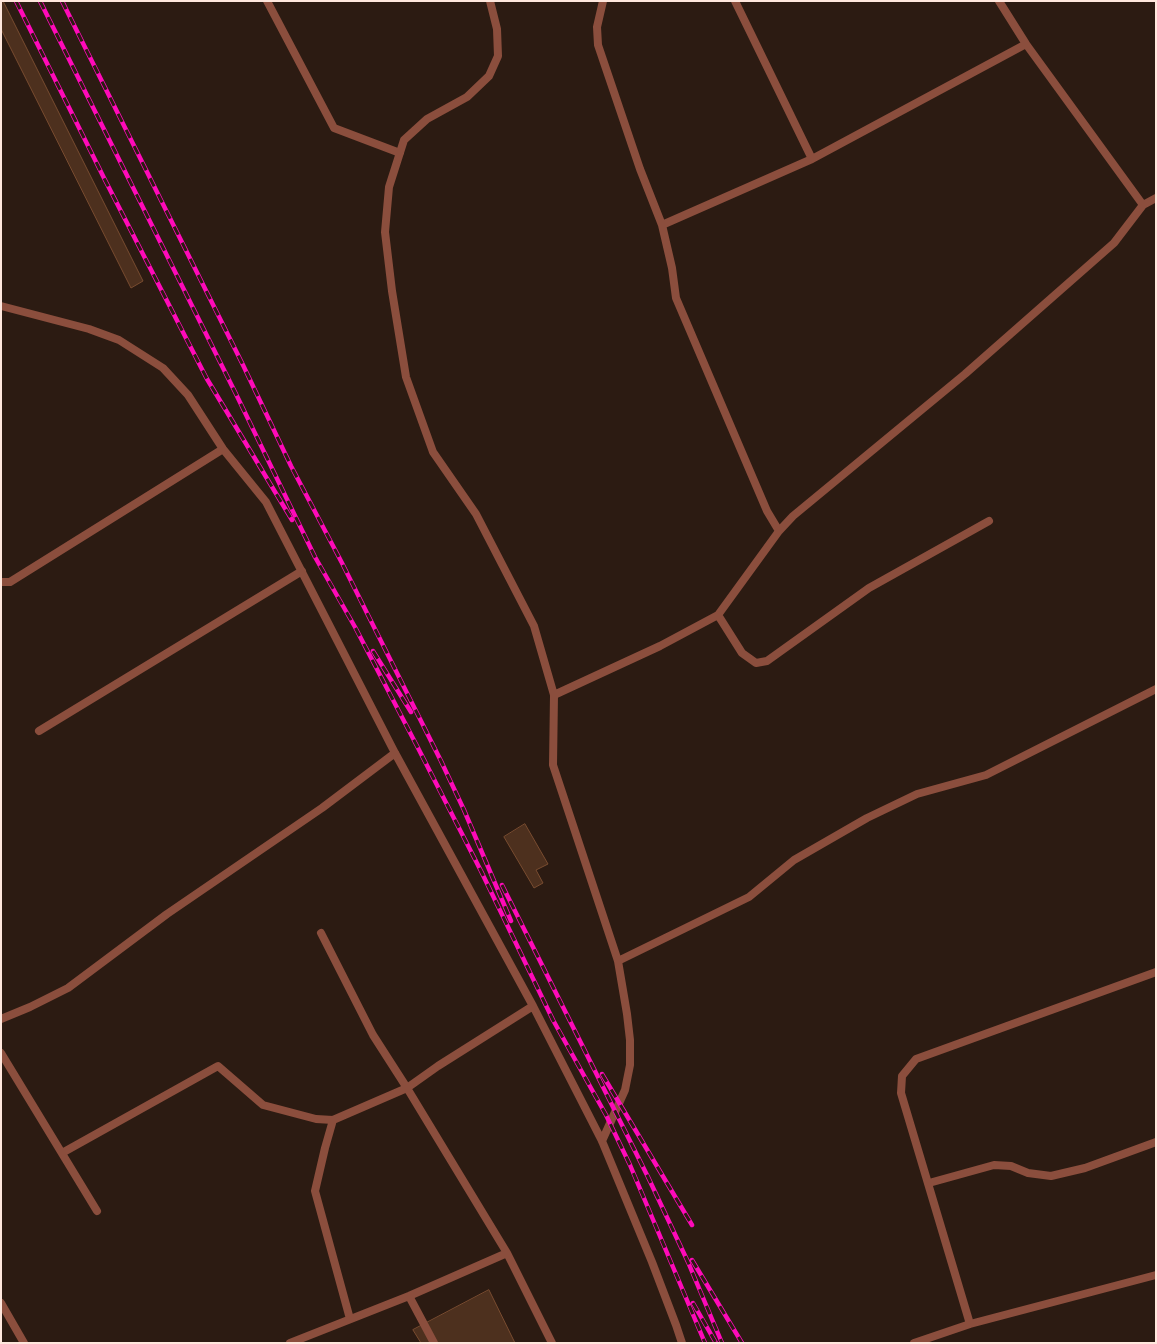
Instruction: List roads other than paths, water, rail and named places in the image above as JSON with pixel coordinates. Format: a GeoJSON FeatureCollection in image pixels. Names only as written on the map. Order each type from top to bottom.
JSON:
{"type":"FeatureCollection","features":[{"type":"Feature","properties":{"kind":"street"},"geometry":{"type":"LineString","coordinates":[[267,1],[334,128],[400,153]]}},
{"type":"Feature","properties":{"kind":"street"},"geometry":{"type":"LineString","coordinates":[[490,1],[496,29],[498,56],[489,76],[467,97],[427,119],[404,140],[388,187],[385,232],[392,291],[406,377],[433,452],[476,514],[534,626],[554,694],[553,765],[618,961],[627,1014],[630,1040],[630,1065],[625,1090],[602,1141]]}},
{"type":"Feature","properties":{"kind":"street"},"geometry":{"type":"LineString","coordinates":[[603,1],[597,26],[598,45],[640,169],[662,225],[672,268],[676,298],[767,511],[779,532]]}},
{"type":"Feature","properties":{"kind":"street"},"geometry":{"type":"LineString","coordinates":[[735,1],[812,159]]}},
{"type":"Feature","properties":{"kind":"street"},"geometry":{"type":"LineString","coordinates":[[999,1],[1026,44],[1143,205]]}},
{"type":"Feature","properties":{"kind":"street"},"geometry":{"type":"LineString","coordinates":[[662,225],[812,159],[1026,44]]}},
{"type":"Feature","properties":{"kind":"street"},"geometry":{"type":"LineString","coordinates":[[554,694],[660,646],[718,615],[779,532],[793,516],[965,374],[1114,242],[1143,205],[1156,198]]}},
{"type":"Feature","properties":{"kind":"street"},"geometry":{"type":"LineString","coordinates":[[1,306],[89,329],[119,340],[163,368],[188,395],[223,449],[266,502],[395,753],[533,1006],[602,1141],[652,1262],[682,1343]]}},
{"type":"Feature","properties":{"kind":"street"},"geometry":{"type":"LineString","coordinates":[[1,582],[10,582],[223,449]]}},
{"type":"Feature","properties":{"kind":"street"},"geometry":{"type":"LineString","coordinates":[[718,615],[742,653],[756,663],[767,661],[869,588],[989,521]]}},
{"type":"Feature","properties":{"kind":"street"},"geometry":{"type":"LineString","coordinates":[[39,731],[302,571]]}},
{"type":"Feature","properties":{"kind":"street"},"geometry":{"type":"LineString","coordinates":[[618,961],[749,897],[794,860],[867,818],[917,794],[986,775],[1156,689]]}},
{"type":"Feature","properties":{"kind":"street"},"geometry":{"type":"LineString","coordinates":[[1,1020],[68,988],[167,914],[322,808],[395,753]]}},
{"type":"Feature","properties":{"kind":"street"},"geometry":{"type":"LineString","coordinates":[[321,933],[373,1035],[407,1088],[507,1253],[552,1343]]}},
{"type":"Feature","properties":{"kind":"street"},"geometry":{"type":"LineString","coordinates":[[970,1324],[929,1182],[901,1093],[902,1076],[916,1059],[1156,972]]}},
{"type":"Feature","properties":{"kind":"street"},"geometry":{"type":"LineString","coordinates":[[62,1153],[218,1066],[263,1105],[316,1119],[333,1120],[407,1088],[438,1066],[533,1006]]}},
{"type":"Feature","properties":{"kind":"street"},"geometry":{"type":"LineString","coordinates":[[1,1053],[97,1211]]}},
{"type":"Feature","properties":{"kind":"street"},"geometry":{"type":"LineString","coordinates":[[333,1120],[315,1191],[350,1319]]}},
{"type":"Feature","properties":{"kind":"street"},"geometry":{"type":"LineString","coordinates":[[929,1182],[994,1165],[1011,1166],[1028,1173],[1051,1176],[1085,1168],[1156,1142]]}},
{"type":"Feature","properties":{"kind":"street"},"geometry":{"type":"LineString","coordinates":[[290,1343],[409,1296],[507,1253]]}},
{"type":"Feature","properties":{"kind":"street"},"geometry":{"type":"LineString","coordinates":[[914,1343],[970,1324],[1156,1275]]}},
{"type":"Feature","properties":{"kind":"street"},"geometry":{"type":"LineString","coordinates":[[409,1296],[434,1343]]}},
{"type":"Feature","properties":{"kind":"street"},"geometry":{"type":"LineString","coordinates":[[1,1303],[24,1343]]}},
{"type":"Feature","properties":{"kind":"railway"},"geometry":{"type":"LineString","coordinates":[[16,1],[105,180],[207,379],[292,520]]}},
{"type":"Feature","properties":{"kind":"railway"},"geometry":{"type":"LineString","coordinates":[[40,1],[235,392],[315,557],[355,627],[481,871],[553,1020],[606,1115],[630,1165],[705,1343]]}},
{"type":"Feature","properties":{"kind":"railway"},"geometry":{"type":"LineString","coordinates":[[62,1],[243,365],[291,466],[342,563],[441,761],[464,810],[511,921]]}},
{"type":"Feature","properties":{"kind":"railway"},"geometry":{"type":"LineString","coordinates":[[373,651],[411,712]]}},
{"type":"Feature","properties":{"kind":"railway"},"geometry":{"type":"LineString","coordinates":[[502,885],[648,1177],[688,1262],[722,1343]]}},
{"type":"Feature","properties":{"kind":"railway"},"geometry":{"type":"LineString","coordinates":[[602,1074],[692,1225]]}},
{"type":"Feature","properties":{"kind":"railway"},"geometry":{"type":"LineString","coordinates":[[692,1260],[742,1343]]}},
{"type":"Feature","properties":{"kind":"railway"},"geometry":{"type":"LineString","coordinates":[[693,1303],[716,1343]]}}]}
